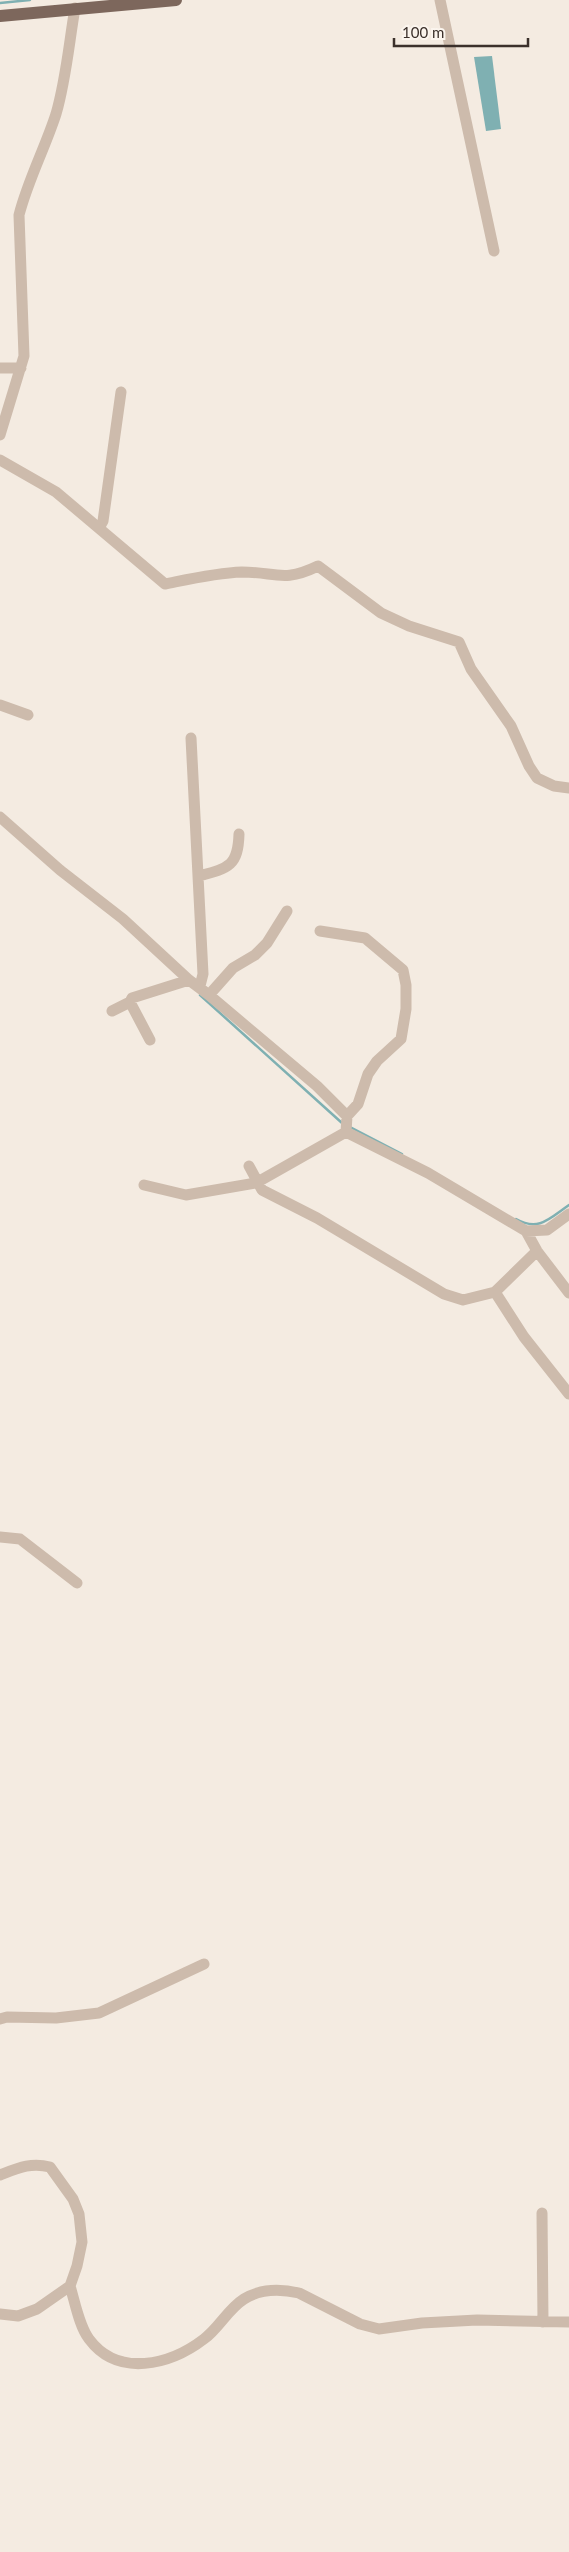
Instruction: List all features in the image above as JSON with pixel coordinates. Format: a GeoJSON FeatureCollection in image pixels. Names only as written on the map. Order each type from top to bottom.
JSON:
{"type":"FeatureCollection","features":[{"type":"Feature","properties":{"kind":"main road"},"geometry":{"type":"LineString","coordinates":[[0,16],[176,0]]}},
{"type":"Feature","properties":{"kind":"street"},"geometry":{"type":"LineString","coordinates":[[440,0],[494,251]]}},
{"type":"Feature","properties":{"kind":"street"},"geometry":{"type":"LineString","coordinates":[[0,435],[24,356],[19,214],[24,193],[46,145],[56,111],[76,8]]}},
{"type":"Feature","properties":{"kind":"street"},"geometry":{"type":"LineString","coordinates":[[0,368],[21,368]]}},
{"type":"Feature","properties":{"kind":"street"},"geometry":{"type":"LineString","coordinates":[[99,528],[103,521],[121,392]]}},
{"type":"Feature","properties":{"kind":"street"},"geometry":{"type":"LineString","coordinates":[[0,460],[56,492],[165,584],[216,574],[244,572],[281,577],[299,575],[318,566],[381,613],[409,626],[459,642],[471,669],[511,726],[528,766],[537,778],[554,786],[569,788]]}},
{"type":"Feature","properties":{"kind":"street"},"geometry":{"type":"LineString","coordinates":[[0,705],[28,715]]}},
{"type":"Feature","properties":{"kind":"street"},"geometry":{"type":"LineString","coordinates":[[191,738],[200,876],[203,974],[200,986]]}},
{"type":"Feature","properties":{"kind":"street"},"geometry":{"type":"LineString","coordinates":[[0,817],[60,870],[123,919],[189,980],[200,986],[317,1086],[347,1124],[526,1231],[537,1251],[569,1293]]}},
{"type":"Feature","properties":{"kind":"street"},"geometry":{"type":"LineString","coordinates":[[200,876],[219,871],[232,864],[238,852],[239,834]]}},
{"type":"Feature","properties":{"kind":"street"},"geometry":{"type":"LineString","coordinates":[[209,995],[234,968],[255,955],[267,943],[287,911]]}},
{"type":"Feature","properties":{"kind":"street"},"geometry":{"type":"LineString","coordinates":[[144,1184],[186,1195],[256,1183],[347,1124],[358,1104],[372,1067],[401,1039],[406,1009],[406,985],[403,970],[366,938],[320,931]]}},
{"type":"Feature","properties":{"kind":"street"},"geometry":{"type":"LineString","coordinates":[[112,1011],[130,1002],[139,994],[189,980]]}},
{"type":"Feature","properties":{"kind":"street"},"geometry":{"type":"LineString","coordinates":[[130,1002],[150,1040]]}},
{"type":"Feature","properties":{"kind":"street"},"geometry":{"type":"LineString","coordinates":[[249,1166],[256,1183],[262,1190],[317,1218],[444,1294],[462,1300],[494,1292],[537,1251]]}},
{"type":"Feature","properties":{"kind":"street"},"geometry":{"type":"LineString","coordinates":[[526,1231],[547,1230],[569,1214]]}},
{"type":"Feature","properties":{"kind":"street"},"geometry":{"type":"LineString","coordinates":[[494,1292],[524,1337],[569,1394]]}},
{"type":"Feature","properties":{"kind":"street"},"geometry":{"type":"LineString","coordinates":[[0,1537],[20,1539],[29,1544],[78,1583]]}},
{"type":"Feature","properties":{"kind":"street"},"geometry":{"type":"LineString","coordinates":[[0,2020],[8,2017],[56,2018],[99,2013],[204,1964]]}},
{"type":"Feature","properties":{"kind":"street"},"geometry":{"type":"LineString","coordinates":[[0,2175],[19,2167],[37,2164],[50,2167],[73,2199],[79,2214],[82,2242],[70,2286],[88,2338],[107,2357],[140,2365],[159,2363],[204,2340],[239,2304],[260,2292],[283,2290],[299,2293],[360,2324],[379,2329],[422,2323],[468,2320],[569,2322]]}},
{"type":"Feature","properties":{"kind":"street"},"geometry":{"type":"LineString","coordinates":[[542,2213],[543,2322]]}},
{"type":"Feature","properties":{"kind":"street"},"geometry":{"type":"LineString","coordinates":[[0,2314],[18,2316],[37,2309],[70,2286]]}},
{"type":"Feature","properties":{"kind":"water"},"geometry":{"type":"Polygon","coordinates":[[[492,56],[501,129],[486,131],[474,57],[492,56]]]}},
{"type":"Feature","properties":{"kind":"waterway"},"geometry":{"type":"LineString","coordinates":[[0,3],[30,0]]}},
{"type":"Feature","properties":{"kind":"waterway"},"geometry":{"type":"LineString","coordinates":[[200,995],[342,1123]]}},
{"type":"Feature","properties":{"kind":"waterway"},"geometry":{"type":"LineString","coordinates":[[350,1127],[402,1154]]}},
{"type":"Feature","properties":{"kind":"waterway"},"geometry":{"type":"LineString","coordinates":[[516,1219],[524,1223],[538,1224],[550,1219],[569,1205]]}}]}
